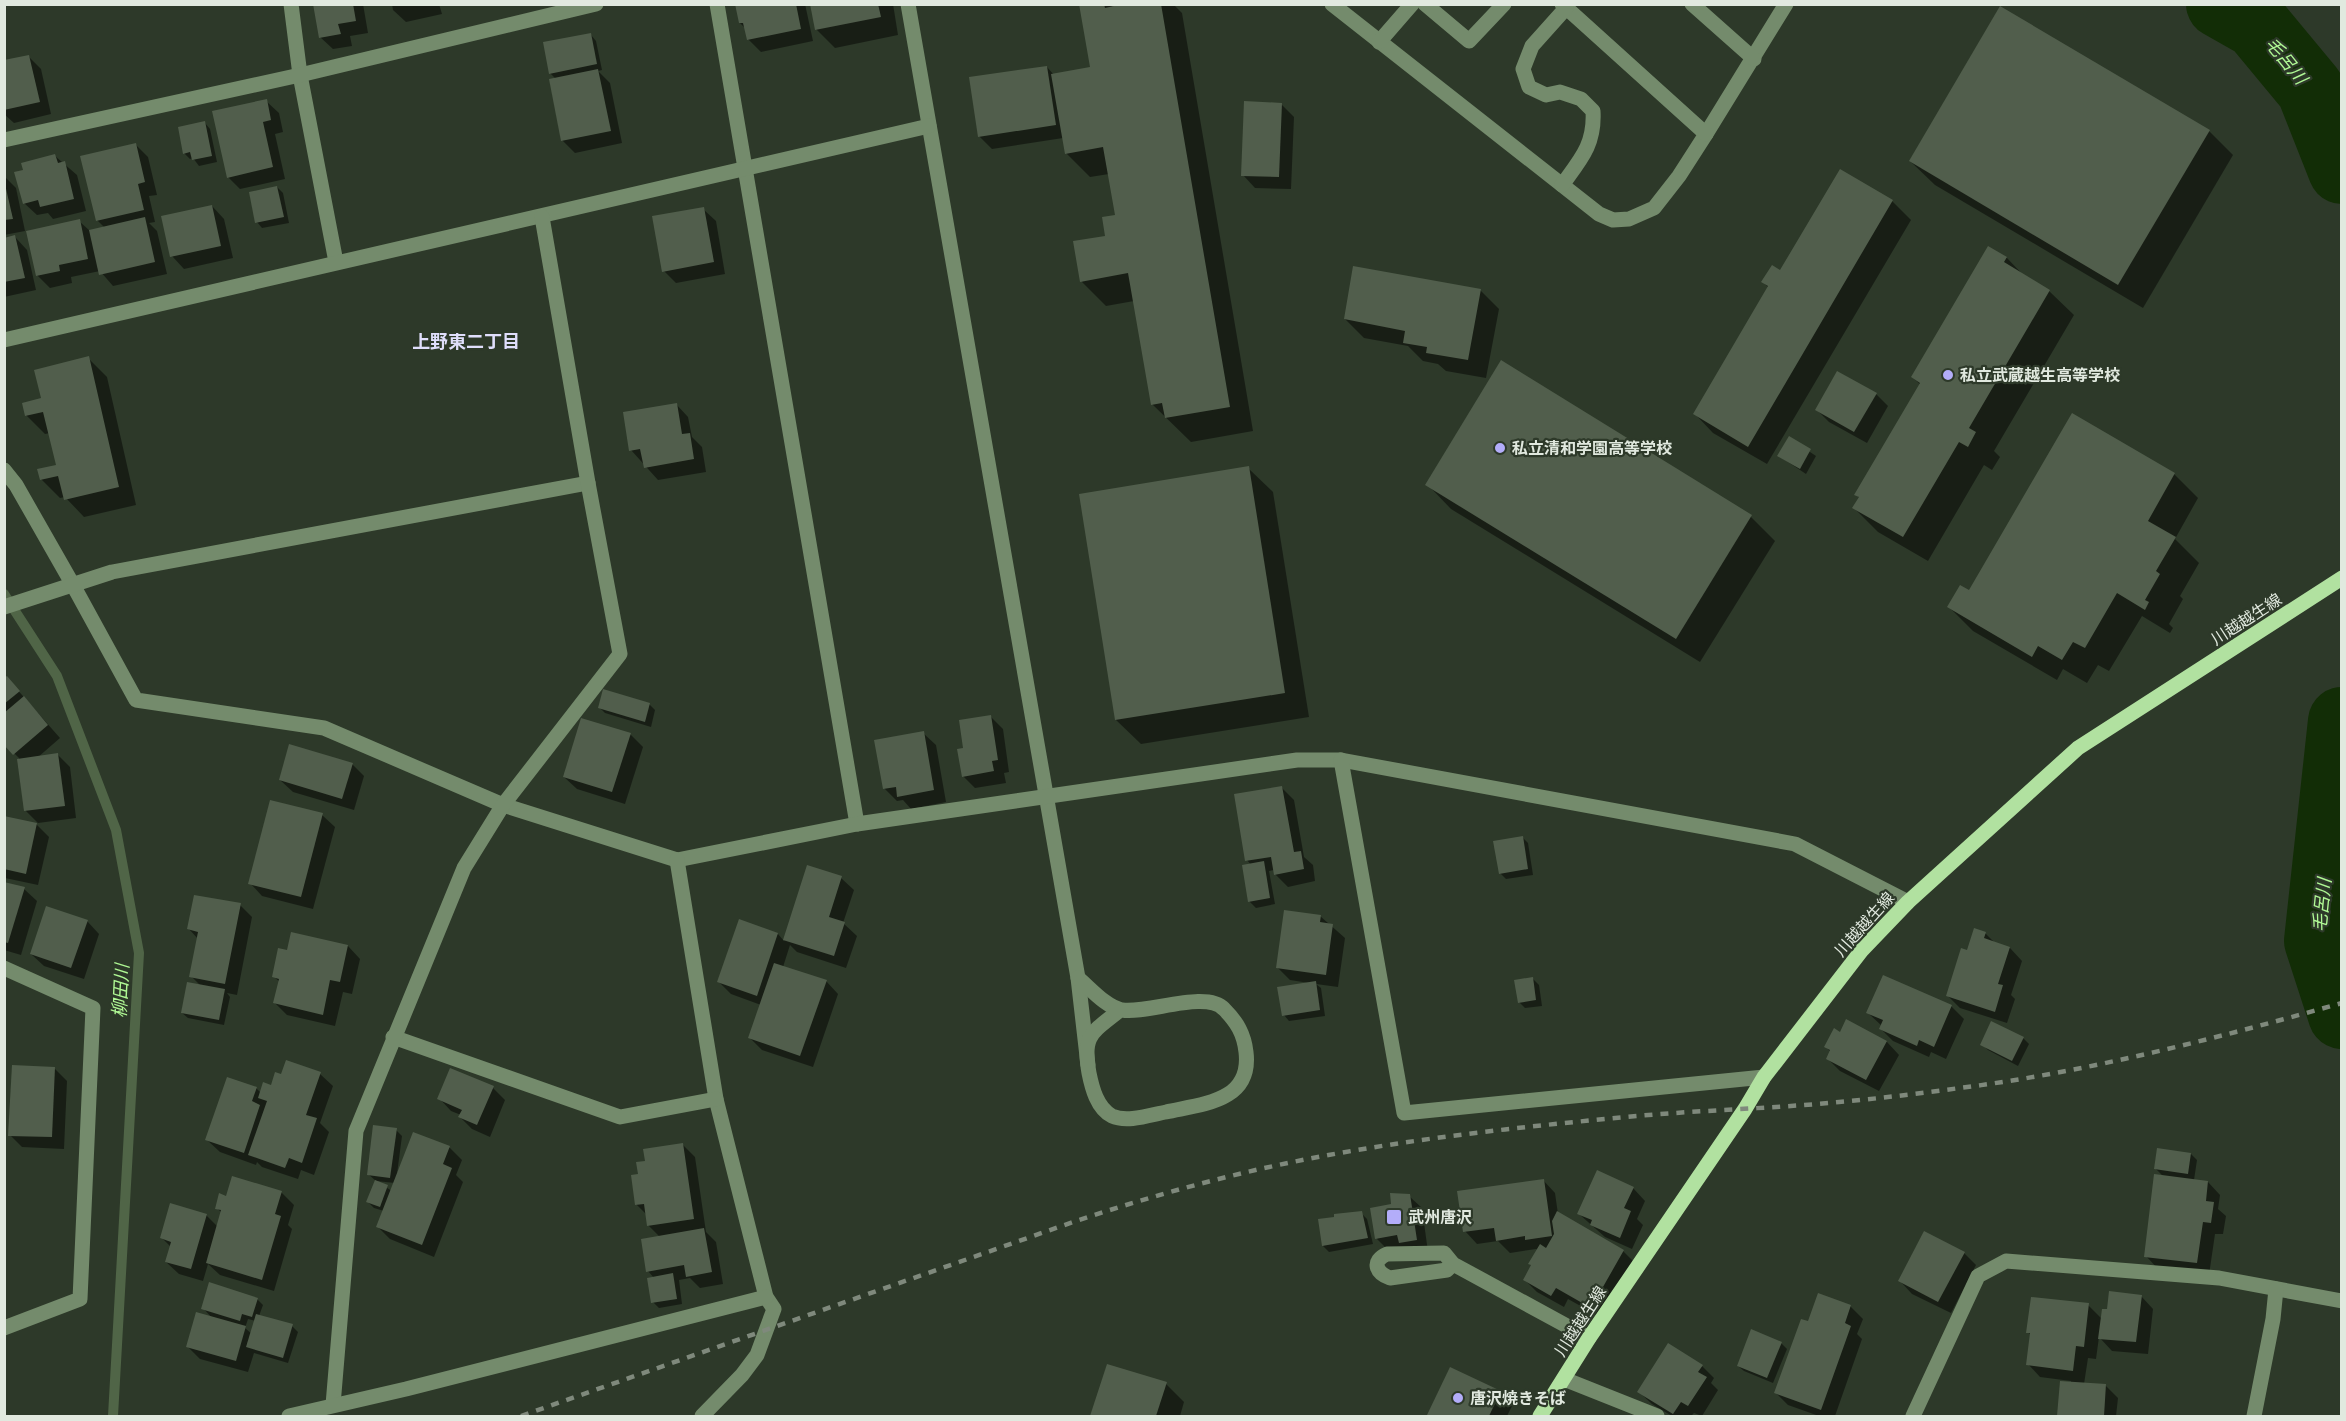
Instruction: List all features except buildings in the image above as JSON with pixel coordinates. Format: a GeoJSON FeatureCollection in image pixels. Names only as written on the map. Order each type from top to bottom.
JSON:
{"type":"FeatureCollection","features":[{"type":"Feature","properties":{"kind":"main road","name":"川越越生線"},"geometry":{"type":"LineString","coordinates":[[1540,1416],[1589,1338],[1745,1109],[1764,1077],[1862,950],[1908,902],[2078,748],[2342,578]]}},
{"type":"Feature","properties":{"kind":"street"},"geometry":{"type":"LineString","coordinates":[[291,4],[300,75],[336,262]]}},
{"type":"Feature","properties":{"kind":"street"},"geometry":{"type":"LineString","coordinates":[[4,140],[300,75],[596,4]]}},
{"type":"Feature","properties":{"kind":"street"},"geometry":{"type":"LineString","coordinates":[[717,4],[857,825]]}},
{"type":"Feature","properties":{"kind":"street"},"geometry":{"type":"LineString","coordinates":[[908,4],[1078,978],[1092,1089],[1104,1109],[1112,1116],[1124,1119],[1209,1103],[1237,1089],[1244,1077],[1247,1060],[1244,1037],[1222,1006],[1199,1000],[1137,1010],[1120,1010],[1078,978]]}},
{"type":"Feature","properties":{"kind":"street"},"geometry":{"type":"LineString","coordinates":[[1379,42],[1412,4]]}},
{"type":"Feature","properties":{"kind":"street"},"geometry":{"type":"LineString","coordinates":[[1425,4],[1469,41],[1504,4]]}},
{"type":"Feature","properties":{"kind":"street"},"geometry":{"type":"LineString","coordinates":[[1692,4],[1754,59]]}},
{"type":"Feature","properties":{"kind":"street"},"geometry":{"type":"LineString","coordinates":[[1338,6],[1379,42],[1599,214],[1613,219],[1629,219],[1654,208],[1679,176],[1754,59],[1786,4]]}},
{"type":"Feature","properties":{"kind":"street"},"geometry":{"type":"LineString","coordinates":[[1563,185],[1586,152],[1594,129],[1593,111],[1581,99],[1560,92],[1546,95],[1529,87],[1523,69],[1532,46],[1564,6],[1706,134]]}},
{"type":"Feature","properties":{"kind":"street"},"geometry":{"type":"LineString","coordinates":[[4,340],[929,126]]}},
{"type":"Feature","properties":{"kind":"street"},"geometry":{"type":"LineString","coordinates":[[333,1405],[356,1131],[464,868],[503,805],[620,654],[542,217]]}},
{"type":"Feature","properties":{"kind":"street"},"geometry":{"type":"LineString","coordinates":[[4,470],[16,485],[136,700],[324,728],[503,805],[677,860],[857,825],[1297,760],[1341,760],[1795,844],[1908,902]]}},
{"type":"Feature","properties":{"kind":"street"},"geometry":{"type":"LineString","coordinates":[[4,607],[112,572],[588,483]]}},
{"type":"Feature","properties":{"kind":"street"},"geometry":{"type":"LineString","coordinates":[[1341,760],[1404,1113],[1764,1077]]}},
{"type":"Feature","properties":{"kind":"street"},"geometry":{"type":"LineString","coordinates":[[677,860],[716,1099],[766,1297],[774,1309],[757,1355],[742,1375],[702,1416]]}},
{"type":"Feature","properties":{"kind":"street"},"geometry":{"type":"LineString","coordinates":[[4,968],[93,1008],[80,1299],[4,1328]]}},
{"type":"Feature","properties":{"kind":"street"},"geometry":{"type":"LineString","coordinates":[[1088,1065],[1086,1046],[1090,1035],[1120,1010]]}},
{"type":"Feature","properties":{"kind":"street"},"geometry":{"type":"LineString","coordinates":[[393,1037],[620,1117],[716,1099]]}},
{"type":"Feature","properties":{"kind":"street"},"geometry":{"type":"LineString","coordinates":[[1913,1416],[1978,1276],[2006,1261],[2219,1278],[2342,1301]]}},
{"type":"Feature","properties":{"kind":"street"},"geometry":{"type":"LineString","coordinates":[[1453,1264],[1589,1338]]}},
{"type":"Feature","properties":{"kind":"street"},"geometry":{"type":"LineString","coordinates":[[2254,1416],[2273,1319],[2276,1289]]}},
{"type":"Feature","properties":{"kind":"street"},"geometry":{"type":"LineString","coordinates":[[288,1416],[406,1389],[766,1297]]}},
{"type":"Feature","properties":{"kind":"street"},"geometry":{"type":"LineString","coordinates":[[1564,1378],[1658,1416]]}},
{"type":"Feature","properties":{"kind":"waterway","name":"毛呂川"},"geometry":{"type":"LineString","coordinates":[[2220,4],[2257,25],[2310,89],[2342,170]]}},
{"type":"Feature","properties":{"kind":"waterway","name":"柳田川"},"geometry":{"type":"LineString","coordinates":[[4,594],[57,676],[116,830],[139,953],[113,1416]]}},
{"type":"Feature","properties":{"kind":"waterway","name":"毛呂川"},"geometry":{"type":"LineString","coordinates":[[2342,721],[2318,941],[2342,1015]]}},
{"type":"Feature","properties":{"kind":"railway"},"geometry":{"type":"LineString","coordinates":[[521,1416],[1073,1222],[1159,1195],[1247,1172],[1388,1145],[1483,1132],[1653,1115],[1856,1100],[2021,1079],[2160,1051],[2342,1003]]}},
{"type":"Feature","properties":{"kind":"place","name":"私立武蔵越生高等学校"},"geometry":{"type":"Point","coordinates":[1948,375]}},
{"type":"Feature","properties":{"kind":"place","name":"私立清和学園高等学校"},"geometry":{"type":"Point","coordinates":[1500,448]}},
{"type":"Feature","properties":{"kind":"place","name":"武州唐沢"},"geometry":{"type":"Point","coordinates":[1394,1217]}},
{"type":"Feature","properties":{"kind":"place","name":"唐沢焼きそば"},"geometry":{"type":"Point","coordinates":[1458,1398]}},
{"type":"Feature","properties":{"kind":"district","name":"上野東二丁目"},"geometry":{"type":"Point","coordinates":[466,342]}}]}
